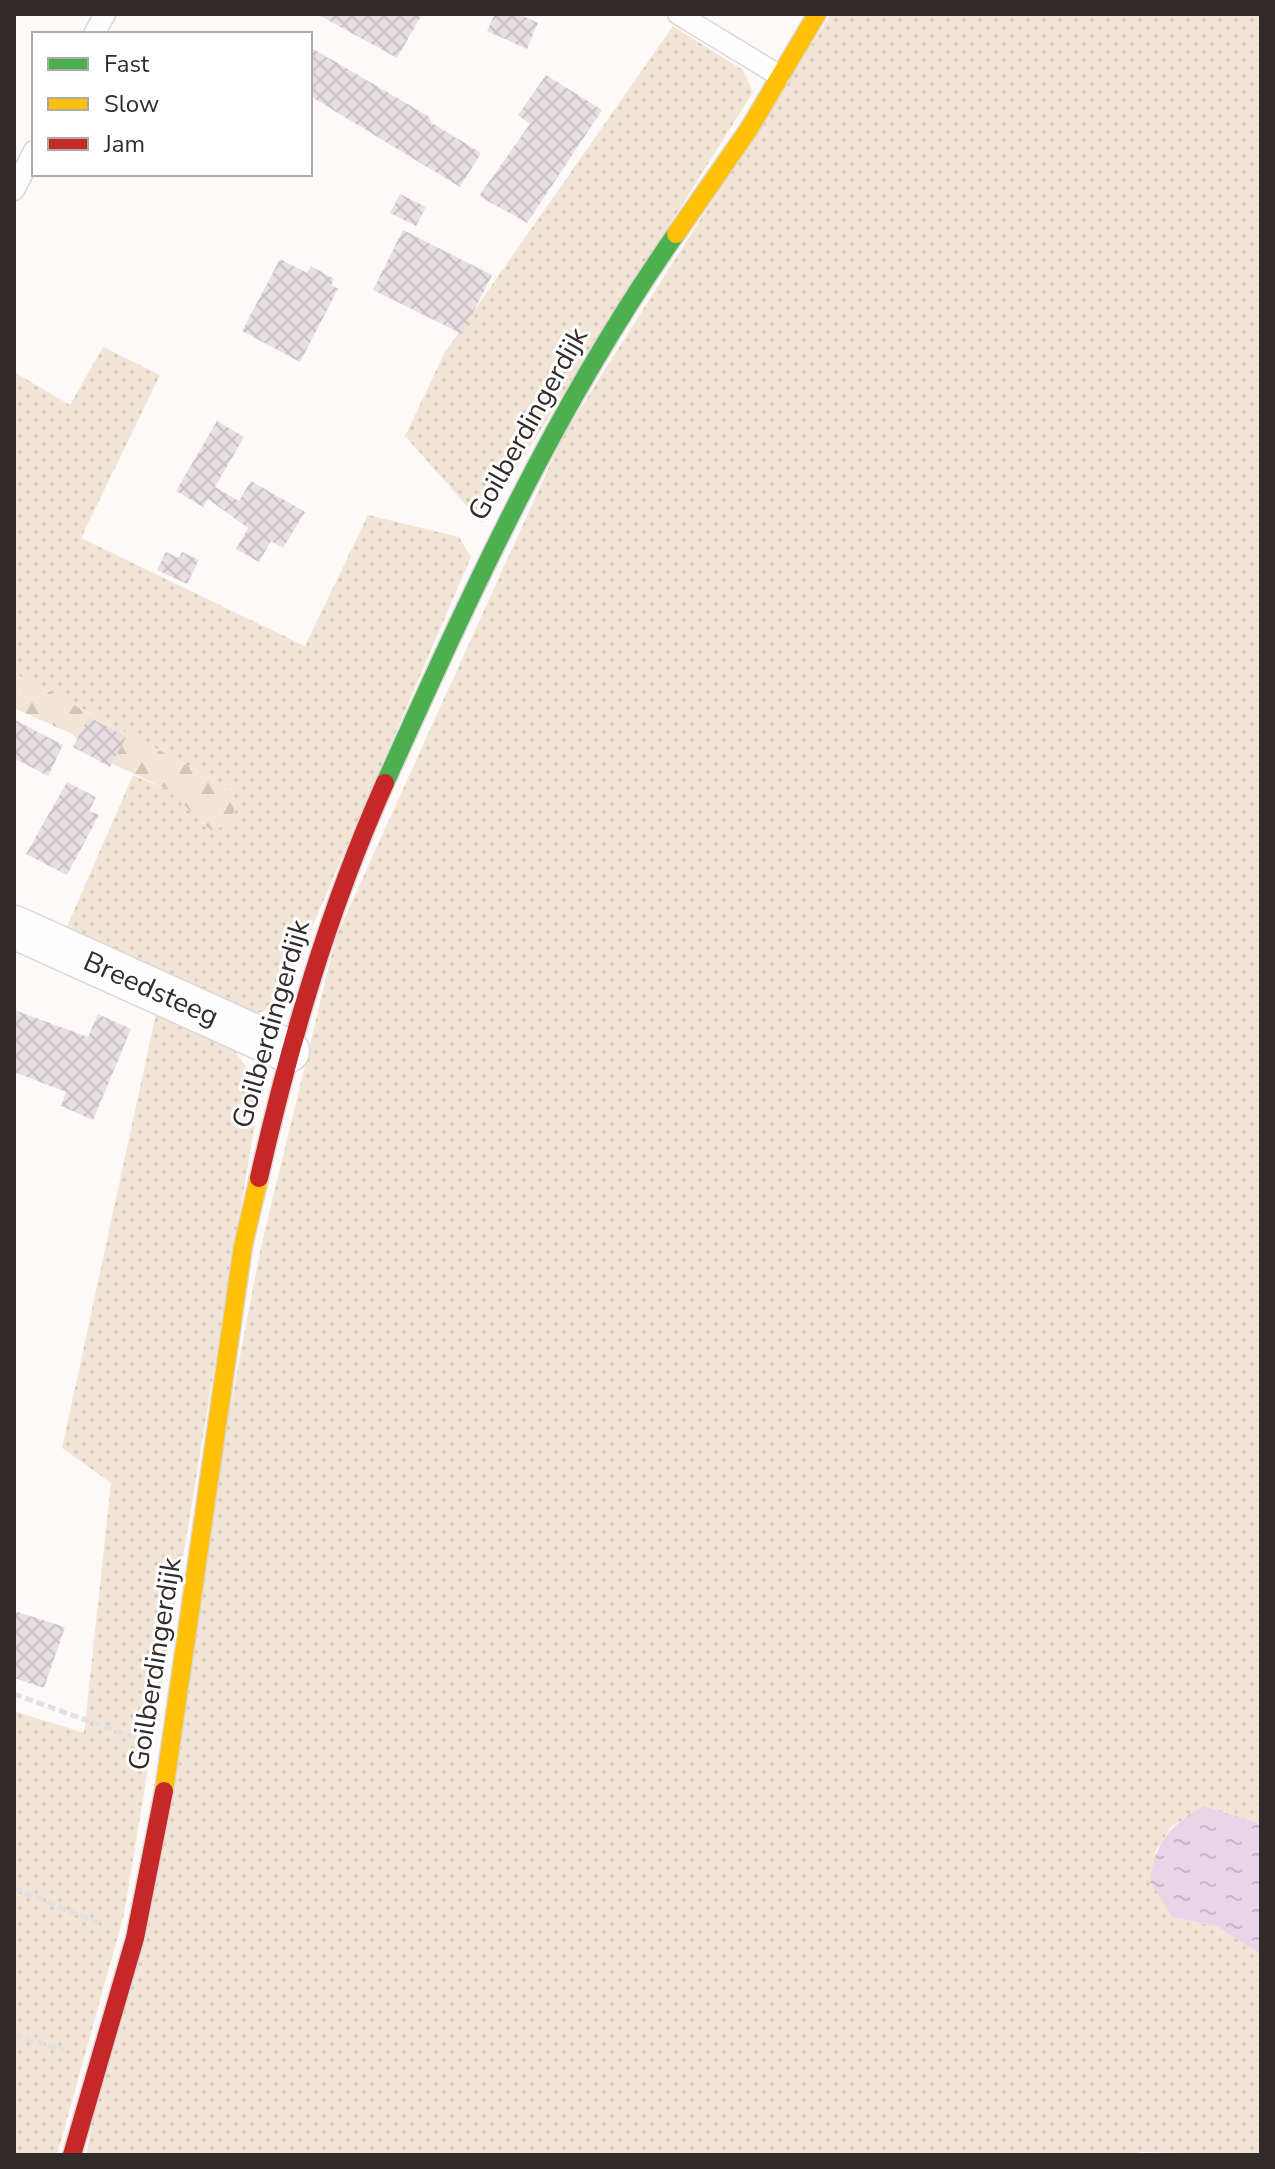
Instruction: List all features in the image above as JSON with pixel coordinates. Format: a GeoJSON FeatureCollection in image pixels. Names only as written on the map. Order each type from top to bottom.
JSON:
{"type":"FeatureCollection","features":[{"type":"Feature","properties":{"kind":"street","name":"Goilberdingerdijk"},"geometry":{"type":"LineString","coordinates":[[72,2155],[135,1938],[172,1751],[243,1246],[288,1051],[324,933],[369,819],[483,566],[553,429],[633,295],[749,129],[817,14]]}},
{"type":"Feature","properties":{"kind":"street","name":"Breedsteeg"},"geometry":{"type":"LineString","coordinates":[[14,927],[288,1051]]}},
{"type":"Feature","properties":{"kind":"lane"},"geometry":{"type":"LineString","coordinates":[[95,32],[105,14]]}},
{"type":"Feature","properties":{"kind":"lane"},"geometry":{"type":"LineString","coordinates":[[678,14],[780,76]]}},
{"type":"Feature","properties":{"kind":"lane"},"geometry":{"type":"LineString","coordinates":[[14,190],[32,155]]}},
{"type":"Feature","properties":{"kind":"path"},"geometry":{"type":"LineString","coordinates":[[14,1694],[172,1751]]}},
{"type":"Feature","properties":{"kind":"path"},"geometry":{"type":"LineString","coordinates":[[14,1888],[135,1938]]}},
{"type":"Feature","properties":{"kind":"path"},"geometry":{"type":"LineString","coordinates":[[14,2035],[100,2061]]}},
{"type":"Feature","properties":{"kind":"green space"},"geometry":{"type":"Polygon","coordinates":[[[831,14],[1261,14],[1261,1824],[1203,1807],[1171,1827],[1155,1852],[1172,1917],[1218,1927],[1261,1955],[1261,2155],[1140,2152],[1134,2155],[86,2155],[261,1247],[336,937],[564,434],[831,14]]]}},
{"type":"Feature","properties":{"kind":"green space"},"geometry":{"type":"Polygon","coordinates":[[[673,26],[743,70],[753,92],[482,523],[405,436],[445,352],[673,26]]]}},
{"type":"Feature","properties":{"kind":"green space"},"geometry":{"type":"Polygon","coordinates":[[[103,347],[160,375],[81,538],[305,646],[368,515],[459,537],[471,557],[283,995],[263,1012],[235,1014],[62,938],[133,775],[168,790],[212,831],[235,802],[232,789],[14,673],[14,372],[70,405],[103,347]]]}},
{"type":"Feature","properties":{"kind":"green space"},"geometry":{"type":"Polygon","coordinates":[[[14,673],[232,789],[235,802],[232,822],[212,831],[168,790],[111,763],[70,733],[14,708],[14,673]]]}},
{"type":"Feature","properties":{"kind":"green space"},"geometry":{"type":"Polygon","coordinates":[[[157,1009],[228,1042],[257,1081],[257,1110],[124,1914],[57,2155],[14,2155],[14,1711],[84,1733],[111,1483],[62,1448],[157,1009]]]}},
{"type":"Feature","properties":{"kind":"water"},"geometry":{"type":"Polygon","coordinates":[[[1203,1806],[1261,1824],[1261,1955],[1218,1927],[1172,1917],[1150,1881],[1156,1855],[1166,1836],[1203,1806]]]}},
{"type":"Feature","properties":{"kind":"building"},"geometry":{"type":"Polygon","coordinates":[[[317,14],[422,14],[397,58],[317,14]]]}},
{"type":"Feature","properties":{"kind":"building"},"geometry":{"type":"Polygon","coordinates":[[[495,14],[518,14],[538,23],[527,49],[487,31],[495,14]]]}},
{"type":"Feature","properties":{"kind":"building"},"geometry":{"type":"Polygon","coordinates":[[[312,48],[428,116],[432,123],[481,153],[460,187],[312,97],[312,48]]]}},
{"type":"Feature","properties":{"kind":"building"},"geometry":{"type":"Polygon","coordinates":[[[546,75],[602,110],[527,223],[479,196],[530,124],[518,115],[546,75]]]}},
{"type":"Feature","properties":{"kind":"building"},"geometry":{"type":"Polygon","coordinates":[[[400,194],[426,207],[416,226],[390,213],[400,194]]]}},
{"type":"Feature","properties":{"kind":"building"},"geometry":{"type":"Polygon","coordinates":[[[403,230],[492,275],[462,334],[373,290],[403,230]]]}},
{"type":"Feature","properties":{"kind":"building"},"geometry":{"type":"Polygon","coordinates":[[[280,259],[307,273],[311,266],[334,279],[331,285],[338,289],[300,362],[242,331],[280,259]]]}},
{"type":"Feature","properties":{"kind":"building"},"geometry":{"type":"Polygon","coordinates":[[[217,421],[244,437],[215,487],[239,501],[251,481],[305,512],[283,548],[271,541],[259,562],[236,549],[248,528],[208,499],[203,507],[176,491],[217,421]]]}},
{"type":"Feature","properties":{"kind":"building"},"geometry":{"type":"Polygon","coordinates":[[[166,552],[179,558],[182,552],[199,560],[187,584],[157,570],[166,552]]]}},
{"type":"Feature","properties":{"kind":"building"},"geometry":{"type":"Polygon","coordinates":[[[89,717],[126,737],[110,767],[73,747],[89,717]]]}},
{"type":"Feature","properties":{"kind":"building"},"geometry":{"type":"Polygon","coordinates":[[[15,720],[63,745],[48,776],[14,758],[15,720]]]}},
{"type":"Feature","properties":{"kind":"building"},"geometry":{"type":"Polygon","coordinates":[[[67,782],[96,797],[89,811],[99,815],[67,875],[26,854],[67,782]]]}},
{"type":"Feature","properties":{"kind":"building"},"geometry":{"type":"Polygon","coordinates":[[[14,1010],[88,1037],[98,1014],[131,1029],[93,1120],[61,1106],[66,1092],[14,1072],[14,1010]]]}},
{"type":"Feature","properties":{"kind":"building"},"geometry":{"type":"Polygon","coordinates":[[[14,1611],[65,1627],[44,1688],[14,1678],[14,1611]]]}},
{"type":"Feature","properties":{"kind":"traffic: fast"},"geometry":{"type":"LineString","coordinates":[[385,783],[483,571],[554,433],[592,365],[676,234]]}},
{"type":"Feature","properties":{"kind":"traffic: slow"},"geometry":{"type":"LineString","coordinates":[[676,234],[749,129],[817,14]]}},
{"type":"Feature","properties":{"kind":"traffic: slow"},"geometry":{"type":"LineString","coordinates":[[164,1791],[243,1246],[259,1178]]}},
{"type":"Feature","properties":{"kind":"traffic: jam"},"geometry":{"type":"LineString","coordinates":[[259,1178],[312,978],[364,831],[385,783]]}},
{"type":"Feature","properties":{"kind":"traffic: jam"},"geometry":{"type":"LineString","coordinates":[[72,2155],[135,1938],[164,1791]]}}]}
